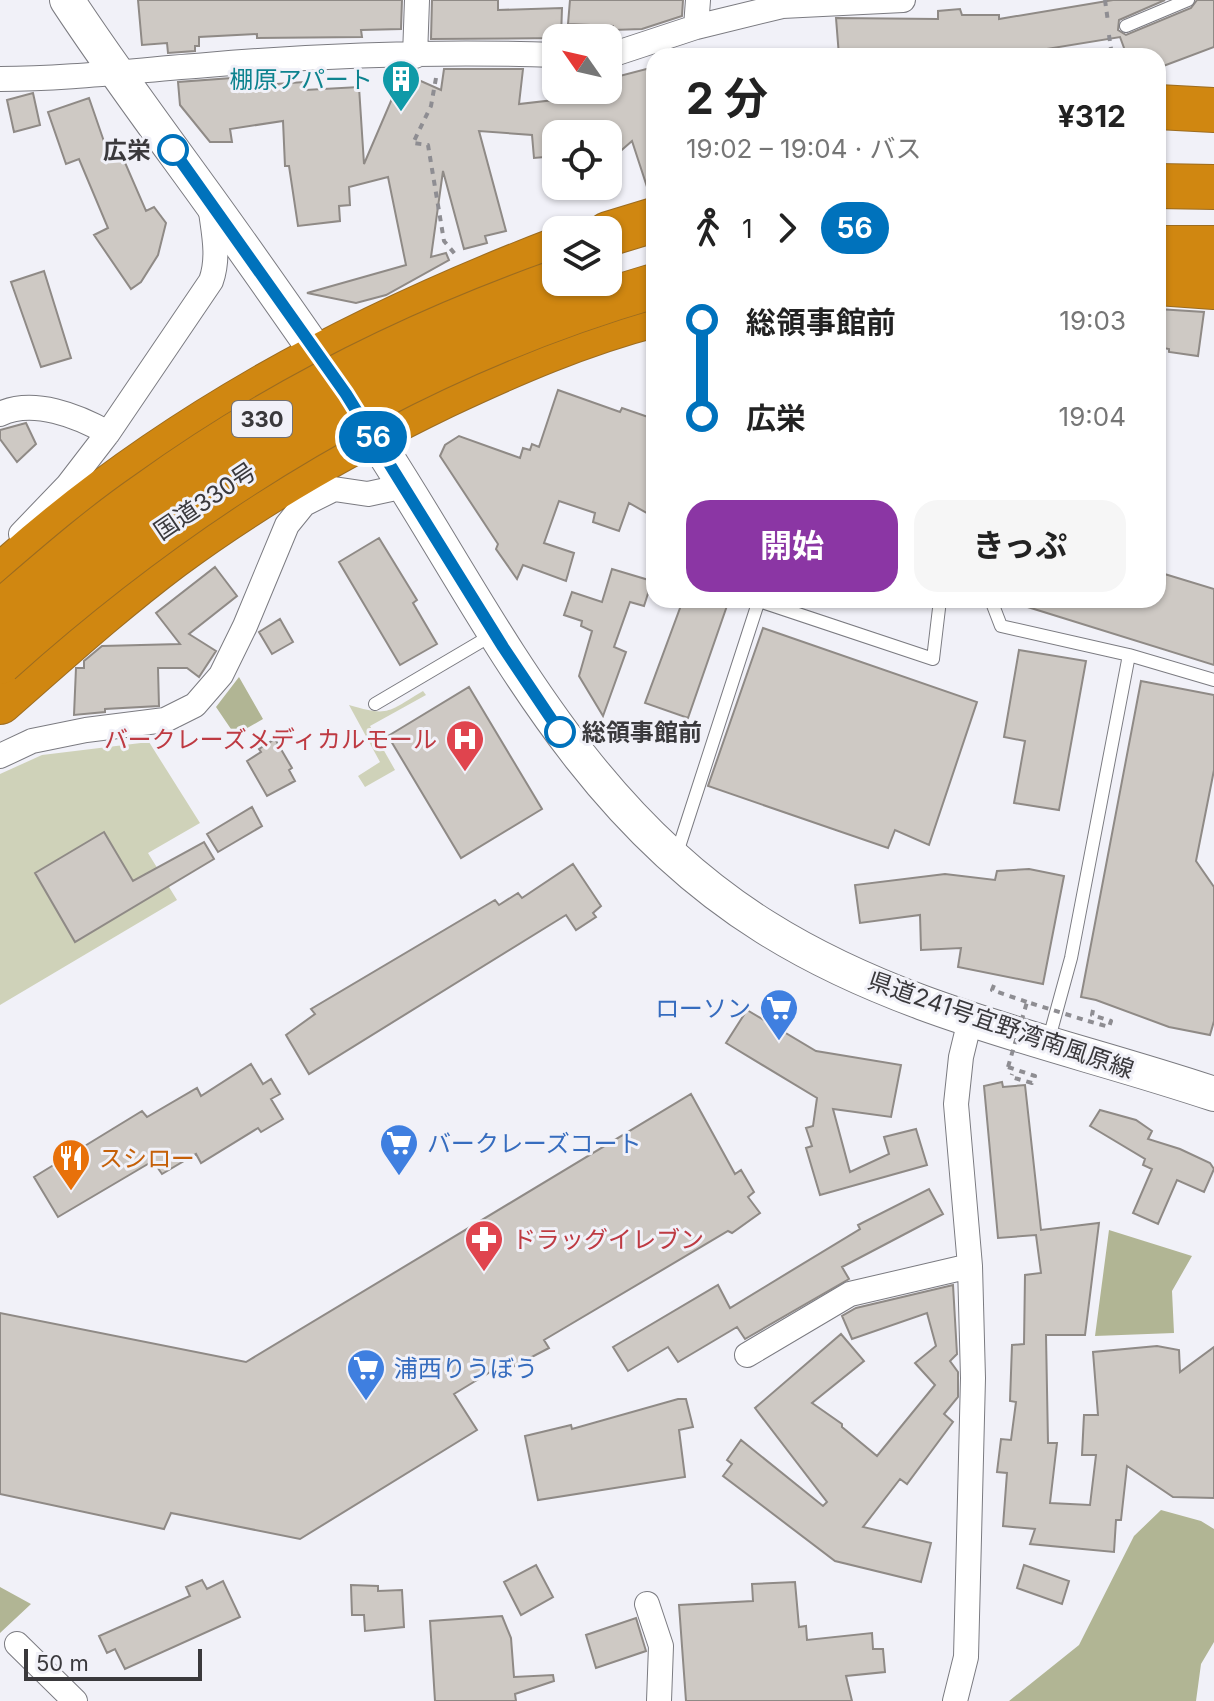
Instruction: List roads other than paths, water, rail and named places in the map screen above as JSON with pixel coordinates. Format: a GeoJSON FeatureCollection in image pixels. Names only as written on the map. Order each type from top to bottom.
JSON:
{"type":"FeatureCollection","features":[{"type":"Feature","properties":{"kind":"highway"},"geometry":{"type":"LineString","coordinates":[[1166,107],[1214,110]]}},
{"type":"Feature","properties":{"kind":"highway"},"geometry":{"type":"LineString","coordinates":[[1166,158],[1214,159]]}},
{"type":"Feature","properties":{"kind":"highway"},"geometry":{"type":"LineString","coordinates":[[1166,186],[1214,187]]}},
{"type":"Feature","properties":{"kind":"highway"},"geometry":{"type":"LineString","coordinates":[[622,230],[646,222]]}},
{"type":"Feature","properties":{"kind":"highway"},"geometry":{"type":"LineString","coordinates":[[1166,222],[1214,223]]}},
{"type":"Feature","properties":{"kind":"highway"},"geometry":{"type":"LineString","coordinates":[[1166,248],[1214,248]]}},
{"type":"Feature","properties":{"kind":"highway"},"geometry":{"type":"LineString","coordinates":[[622,260],[646,253]]}},
{"type":"Feature","properties":{"kind":"highway"},"geometry":{"type":"LineString","coordinates":[[0,577],[60,524],[139,464],[219,411],[318,356],[459,289],[542,256]]}},
{"type":"Feature","properties":{"kind":"highway"},"geometry":{"type":"LineString","coordinates":[[1166,284],[1214,287]]}},
{"type":"Feature","properties":{"kind":"highway","name":"国道330号"},"geometry":{"type":"LineString","coordinates":[[0,613],[69,553],[147,494],[292,400],[432,332],[542,288]]}},
{"type":"Feature","properties":{"kind":"highway","name":"国道330号"},"geometry":{"type":"LineString","coordinates":[[0,662],[89,586],[165,527],[314,430],[410,379],[478,348],[548,320],[646,289]]}},
{"type":"Feature","properties":{"kind":"highway"},"geometry":{"type":"LineString","coordinates":[[0,702],[90,622],[172,557],[260,496],[371,433],[520,362],[646,318]]}},
{"type":"Feature","properties":{"kind":"main road","name":"県道241号宜野湾南風原線"},"geometry":{"type":"LineString","coordinates":[[67,0],[114,72],[209,200],[371,433],[495,634],[568,743],[645,833],[738,910],[826,962],[923,1004],[970,1020],[1214,1094]]}},
{"type":"Feature","properties":{"kind":"street"},"geometry":{"type":"LineString","coordinates":[[415,56],[417,0]]}},
{"type":"Feature","properties":{"kind":"street"},"geometry":{"type":"LineString","coordinates":[[696,27],[698,0]]}},
{"type":"Feature","properties":{"kind":"street"},"geometry":{"type":"LineString","coordinates":[[622,51],[696,27],[782,6],[903,0]]}},
{"type":"Feature","properties":{"kind":"street"},"geometry":{"type":"LineString","coordinates":[[0,79],[86,76],[298,59],[542,55]]}},
{"type":"Feature","properties":{"kind":"street"},"geometry":{"type":"LineString","coordinates":[[0,556],[68,485],[108,433],[211,281],[216,268],[209,200]]}},
{"type":"Feature","properties":{"kind":"street"},"geometry":{"type":"LineString","coordinates":[[0,414],[15,407],[61,413],[76,416],[108,433]]}},
{"type":"Feature","properties":{"kind":"street"},"geometry":{"type":"LineString","coordinates":[[0,756],[32,741],[86,730],[165,720],[195,705],[221,675],[287,525],[304,504],[334,489],[368,494],[405,486]]}},
{"type":"Feature","properties":{"kind":"street"},"geometry":{"type":"LineString","coordinates":[[955,1701],[963,1671],[966,1641],[973,1378],[970,1266],[956,1104],[961,1057],[970,1020]]}},
{"type":"Feature","properties":{"kind":"street"},"geometry":{"type":"LineString","coordinates":[[747,1355],[850,1294],[970,1266]]}},
{"type":"Feature","properties":{"kind":"street"},"geometry":{"type":"LineString","coordinates":[[647,1604],[661,1646],[659,1701]]}},
{"type":"Feature","properties":{"kind":"street"},"geometry":{"type":"LineString","coordinates":[[17,1644],[75,1701]]}},
{"type":"Feature","properties":{"kind":"lane"},"geometry":{"type":"LineString","coordinates":[[1126,26],[1188,0]]}},
{"type":"Feature","properties":{"kind":"lane"},"geometry":{"type":"LineString","coordinates":[[675,860],[756,608]]}},
{"type":"Feature","properties":{"kind":"lane"},"geometry":{"type":"LineString","coordinates":[[782,608],[933,659],[939,608]]}},
{"type":"Feature","properties":{"kind":"lane"},"geometry":{"type":"LineString","coordinates":[[804,616],[806,608]]}},
{"type":"Feature","properties":{"kind":"lane"},"geometry":{"type":"LineString","coordinates":[[994,608],[1001,626],[1129,655],[1214,680]]}},
{"type":"Feature","properties":{"kind":"lane"},"geometry":{"type":"LineString","coordinates":[[375,704],[495,634]]}},
{"type":"Feature","properties":{"kind":"lane"},"geometry":{"type":"LineString","coordinates":[[1047,1045],[1071,958],[1129,655]]}},
{"type":"Feature","properties":{"kind":"place","name":"棚原アパート"},"geometry":{"type":"Point","coordinates":[401,113]}},
{"type":"Feature","properties":{"kind":"place","name":"広栄"},"geometry":{"type":"Point","coordinates":[173,150]}},
{"type":"Feature","properties":{"kind":"place","name":"総領事館前"},"geometry":{"type":"Point","coordinates":[560,732]}},
{"type":"Feature","properties":{"kind":"place","name":"バークレーズメディカルモール"},"geometry":{"type":"Point","coordinates":[465,773]}},
{"type":"Feature","properties":{"kind":"place","name":"ローソン"},"geometry":{"type":"Point","coordinates":[779,1042]}},
{"type":"Feature","properties":{"kind":"place","name":"バークレーズコート"},"geometry":{"type":"Point","coordinates":[399,1177]}},
{"type":"Feature","properties":{"kind":"place","name":"スシロー"},"geometry":{"type":"Point","coordinates":[71,1192]}},
{"type":"Feature","properties":{"kind":"place","name":"ドラッグイレブン"},"geometry":{"type":"Point","coordinates":[484,1273]}},
{"type":"Feature","properties":{"kind":"place","name":"浦西りうぼう"},"geometry":{"type":"Point","coordinates":[366,1402]}}]}
